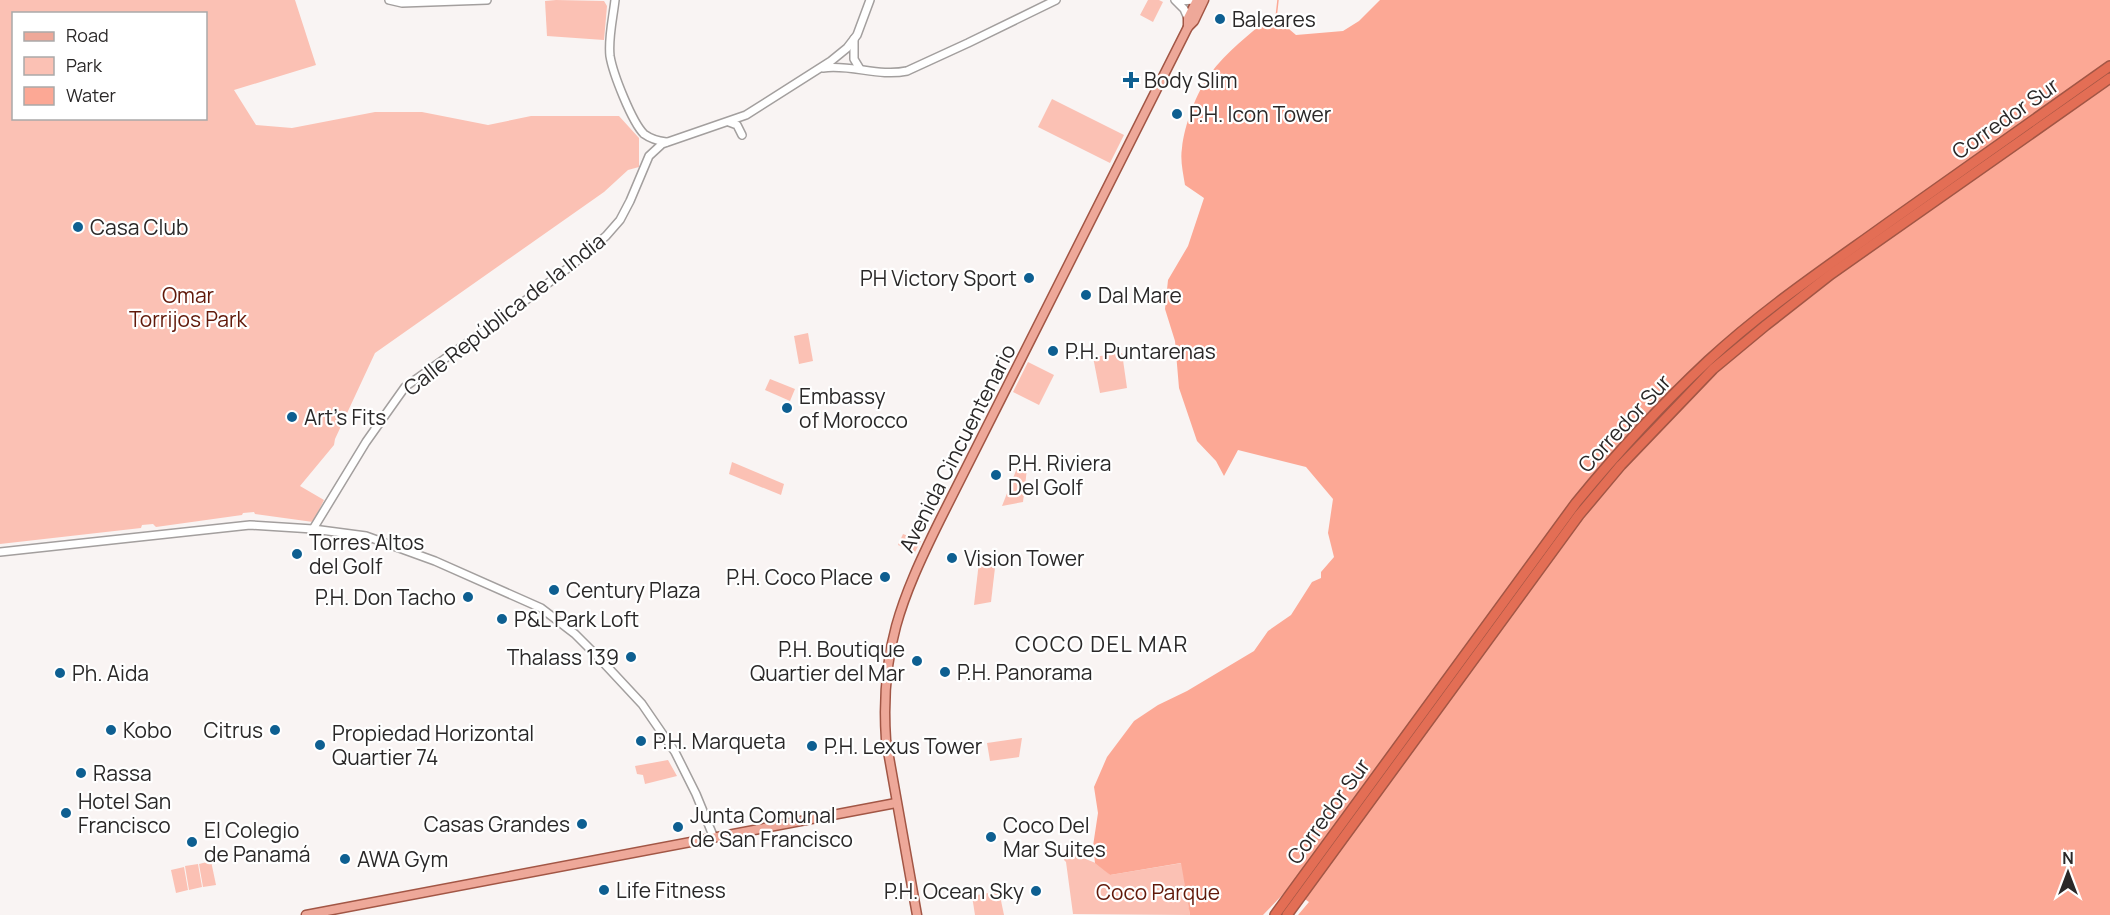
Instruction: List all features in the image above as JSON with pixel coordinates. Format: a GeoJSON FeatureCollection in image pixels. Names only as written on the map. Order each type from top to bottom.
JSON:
{"type":"FeatureCollection","features":[{"type":"Feature","properties":{"kind":"highway","name":"Corredor Sur"},"geometry":{"type":"LineString","coordinates":[[1287,915],[1295,896],[1576,503],[1615,456],[1654,415],[1708,361],[1760,316],[2110,66]]}},
{"type":"Feature","properties":{"kind":"highway","name":"Corredor Sur"},"geometry":{"type":"LineString","coordinates":[[1275,915],[1295,896],[1579,515],[1621,465],[1713,369],[1831,274],[2110,78]]}},
{"type":"Feature","properties":{"kind":"main road","name":"Avenida Cincuentenario"},"geometry":{"type":"LineString","coordinates":[[917,915],[886,747],[884,694],[890,648],[905,594],[1188,22],[1196,0]]}},
{"type":"Feature","properties":{"kind":"main road","name":"Avenida Cincuentenario"},"geometry":{"type":"LineString","coordinates":[[1188,22],[1194,21],[1204,0]]}},
{"type":"Feature","properties":{"kind":"main road"},"geometry":{"type":"LineString","coordinates":[[306,915],[896,803]]}},
{"type":"Feature","properties":{"kind":"street"},"geometry":{"type":"LineString","coordinates":[[389,0],[402,3],[487,0]]}},
{"type":"Feature","properties":{"kind":"street"},"geometry":{"type":"LineString","coordinates":[[615,0],[610,55],[615,75],[646,139],[649,156]]}},
{"type":"Feature","properties":{"kind":"street"},"geometry":{"type":"LineString","coordinates":[[649,156],[657,147],[668,142],[729,122],[754,111],[819,69],[854,39],[861,28],[870,0]]}},
{"type":"Feature","properties":{"kind":"street"},"geometry":{"type":"LineString","coordinates":[[819,69],[838,67],[896,73],[907,70],[1056,0]]}},
{"type":"Feature","properties":{"kind":"street"},"geometry":{"type":"LineString","coordinates":[[1188,22],[1176,0],[1196,0]]}},
{"type":"Feature","properties":{"kind":"street"},"geometry":{"type":"LineString","coordinates":[[854,39],[855,59],[860,69]]}},
{"type":"Feature","properties":{"kind":"street"},"geometry":{"type":"LineString","coordinates":[[729,122],[737,125],[742,135]]}},
{"type":"Feature","properties":{"kind":"street"},"geometry":{"type":"LineString","coordinates":[[642,131],[654,139],[668,142]]}},
{"type":"Feature","properties":{"kind":"street","name":"Calle República de la India"},"geometry":{"type":"LineString","coordinates":[[313,529],[366,442],[405,387],[509,313],[606,236],[620,220],[649,156]]}},
{"type":"Feature","properties":{"kind":"street"},"geometry":{"type":"LineString","coordinates":[[0,552],[250,525],[313,529],[366,536],[452,568],[541,608],[588,647],[649,713],[675,752],[714,838]]}},
{"type":"Feature","properties":{"kind":"green space","name":"Omar Torrijos Park"},"geometry":{"type":"Polygon","coordinates":[[[0,0],[295,0],[316,65],[234,90],[256,125],[292,128],[375,112],[422,112],[488,125],[531,116],[619,116],[639,138],[639,167],[628,170],[604,192],[375,353],[334,445],[300,486],[324,500],[313,522],[255,514],[254,512],[156,527],[153,524],[142,525],[141,528],[0,544],[0,0]]]}},
{"type":"Feature","properties":{"kind":"green space"},"geometry":{"type":"Polygon","coordinates":[[[1148,0],[1163,2],[1153,22],[1140,15],[1148,0]]]}},
{"type":"Feature","properties":{"kind":"green space"},"geometry":{"type":"Polygon","coordinates":[[[545,1],[604,1],[607,6],[604,40],[547,36],[545,1]]]}},
{"type":"Feature","properties":{"kind":"green space"},"geometry":{"type":"Polygon","coordinates":[[[1052,99],[1124,135],[1110,163],[1038,127],[1052,99]]]}},
{"type":"Feature","properties":{"kind":"green space"},"geometry":{"type":"Polygon","coordinates":[[[808,333],[813,361],[799,364],[794,336],[808,333]]]}},
{"type":"Feature","properties":{"kind":"green space"},"geometry":{"type":"Polygon","coordinates":[[[1122,353],[1127,388],[1100,393],[1093,357],[1122,353]]]}},
{"type":"Feature","properties":{"kind":"green space"},"geometry":{"type":"Polygon","coordinates":[[[1028,362],[1054,375],[1039,405],[1013,392],[1028,362]]]}},
{"type":"Feature","properties":{"kind":"green space"},"geometry":{"type":"Polygon","coordinates":[[[770,379],[795,389],[790,401],[765,390],[770,379]]]}},
{"type":"Feature","properties":{"kind":"green space"},"geometry":{"type":"Polygon","coordinates":[[[732,462],[784,484],[781,495],[729,474],[732,462]]]}},
{"type":"Feature","properties":{"kind":"green space"},"geometry":{"type":"Polygon","coordinates":[[[1017,468],[1027,469],[1023,502],[1002,506],[1017,468]]]}},
{"type":"Feature","properties":{"kind":"green space"},"geometry":{"type":"Polygon","coordinates":[[[903,534],[921,541],[915,552],[898,545],[903,534]]]}},
{"type":"Feature","properties":{"kind":"green space"},"geometry":{"type":"Polygon","coordinates":[[[996,559],[991,602],[974,605],[979,562],[996,559]]]}},
{"type":"Feature","properties":{"kind":"green space"},"geometry":{"type":"Polygon","coordinates":[[[1022,738],[1019,757],[990,761],[987,743],[1022,738]]]}},
{"type":"Feature","properties":{"kind":"green space"},"geometry":{"type":"Polygon","coordinates":[[[668,760],[677,776],[645,784],[643,775],[637,774],[635,766],[668,760]]]}},
{"type":"Feature","properties":{"kind":"green space","name":"Coco Parque"},"geometry":{"type":"Polygon","coordinates":[[[1066,851],[1098,864],[1110,875],[1182,863],[1190,915],[1073,914],[1064,860],[1066,851]]]}},
{"type":"Feature","properties":{"kind":"green space"},"geometry":{"type":"Polygon","coordinates":[[[211,861],[216,885],[203,887],[199,864],[211,861]]]}},
{"type":"Feature","properties":{"kind":"green space"},"geometry":{"type":"Polygon","coordinates":[[[198,864],[202,887],[189,890],[185,866],[198,864]]]}},
{"type":"Feature","properties":{"kind":"green space"},"geometry":{"type":"Polygon","coordinates":[[[184,867],[188,890],[176,893],[171,870],[184,867]]]}},
{"type":"Feature","properties":{"kind":"green space"},"geometry":{"type":"Polygon","coordinates":[[[999,891],[1004,915],[975,915],[972,896],[999,891]]]}},
{"type":"Feature","properties":{"kind":"water"},"geometry":{"type":"Polygon","coordinates":[[[1380,0],[2110,0],[2110,915],[1298,915],[1309,902],[1289,888],[1263,915],[1190,915],[1181,863],[1110,875],[1095,863],[1093,846],[1098,813],[1094,787],[1107,757],[1134,721],[1254,651],[1268,631],[1291,615],[1312,582],[1321,578],[1321,572],[1334,557],[1328,533],[1333,499],[1306,467],[1238,450],[1224,476],[1216,461],[1197,441],[1179,388],[1175,341],[1165,309],[1168,280],[1188,246],[1204,198],[1185,185],[1181,153],[1188,119],[1200,90],[1216,66],[1271,16],[1296,35],[1343,31],[1359,21],[1380,0]]]}},
{"type":"Feature","properties":{"kind":"waterway"},"geometry":{"type":"LineString","coordinates":[[1276,18],[1278,0]]}},
{"type":"Feature","properties":{"kind":"place","name":"Baleares"},"geometry":{"type":"Point","coordinates":[1220,19]}},
{"type":"Feature","properties":{"kind":"place","name":"Body Slim"},"geometry":{"type":"Point","coordinates":[1131,80]}},
{"type":"Feature","properties":{"kind":"place","name":"P.H. Icon Tower"},"geometry":{"type":"Point","coordinates":[1177,114]}},
{"type":"Feature","properties":{"kind":"place","name":"Casa Club"},"geometry":{"type":"Point","coordinates":[78,227]}},
{"type":"Feature","properties":{"kind":"place","name":"PH Victory Sport"},"geometry":{"type":"Point","coordinates":[1029,278]}},
{"type":"Feature","properties":{"kind":"place","name":"Dal Mare"},"geometry":{"type":"Point","coordinates":[1086,295]}},
{"type":"Feature","properties":{"kind":"place","name":"P.H. Puntarenas"},"geometry":{"type":"Point","coordinates":[1053,351]}},
{"type":"Feature","properties":{"kind":"place","name":"Embassy of Morocco"},"geometry":{"type":"Point","coordinates":[787,408]}},
{"type":"Feature","properties":{"kind":"place","name":"Art's Fits"},"geometry":{"type":"Point","coordinates":[292,417]}},
{"type":"Feature","properties":{"kind":"place","name":"P.H. Riviera Del Golf"},"geometry":{"type":"Point","coordinates":[996,475]}},
{"type":"Feature","properties":{"kind":"place","name":"Torres Altos del Golf"},"geometry":{"type":"Point","coordinates":[297,554]}},
{"type":"Feature","properties":{"kind":"place","name":"Vision Tower"},"geometry":{"type":"Point","coordinates":[952,558]}},
{"type":"Feature","properties":{"kind":"place","name":"P.H. Coco Place"},"geometry":{"type":"Point","coordinates":[885,577]}},
{"type":"Feature","properties":{"kind":"place","name":"Century Plaza"},"geometry":{"type":"Point","coordinates":[554,590]}},
{"type":"Feature","properties":{"kind":"place","name":"P.H. Don Tacho"},"geometry":{"type":"Point","coordinates":[468,597]}},
{"type":"Feature","properties":{"kind":"place","name":"P&L Park Loft"},"geometry":{"type":"Point","coordinates":[502,619]}},
{"type":"Feature","properties":{"kind":"place","name":"Thalass 139"},"geometry":{"type":"Point","coordinates":[631,657]}},
{"type":"Feature","properties":{"kind":"place","name":"P.H. Boutique Quartier del Mar"},"geometry":{"type":"Point","coordinates":[917,661]}},
{"type":"Feature","properties":{"kind":"place","name":"P.H. Panorama"},"geometry":{"type":"Point","coordinates":[945,672]}},
{"type":"Feature","properties":{"kind":"place","name":"Ph. Aida"},"geometry":{"type":"Point","coordinates":[60,673]}},
{"type":"Feature","properties":{"kind":"place","name":"Kobo"},"geometry":{"type":"Point","coordinates":[111,730]}},
{"type":"Feature","properties":{"kind":"place","name":"Citrus"},"geometry":{"type":"Point","coordinates":[275,730]}},
{"type":"Feature","properties":{"kind":"place","name":"P.H. Marqueta"},"geometry":{"type":"Point","coordinates":[641,741]}},
{"type":"Feature","properties":{"kind":"place","name":"Propiedad Horizontal Quartier 74"},"geometry":{"type":"Point","coordinates":[320,745]}},
{"type":"Feature","properties":{"kind":"place","name":"P.H. Lexus Tower"},"geometry":{"type":"Point","coordinates":[812,746]}},
{"type":"Feature","properties":{"kind":"place","name":"Rassa"},"geometry":{"type":"Point","coordinates":[81,773]}},
{"type":"Feature","properties":{"kind":"place","name":"Hotel San Francisco"},"geometry":{"type":"Point","coordinates":[66,813]}},
{"type":"Feature","properties":{"kind":"place","name":"Casas Grandes"},"geometry":{"type":"Point","coordinates":[582,824]}},
{"type":"Feature","properties":{"kind":"place","name":"Junta Comunal de San Francisco"},"geometry":{"type":"Point","coordinates":[678,827]}},
{"type":"Feature","properties":{"kind":"place","name":"Coco Del Mar Suites"},"geometry":{"type":"Point","coordinates":[991,837]}},
{"type":"Feature","properties":{"kind":"place","name":"El Colegio de Panamá"},"geometry":{"type":"Point","coordinates":[192,842]}},
{"type":"Feature","properties":{"kind":"place","name":"AWA Gym"},"geometry":{"type":"Point","coordinates":[345,859]}},
{"type":"Feature","properties":{"kind":"place","name":"Life Fitness"},"geometry":{"type":"Point","coordinates":[604,890]}},
{"type":"Feature","properties":{"kind":"place","name":"P.H. Ocean Sky"},"geometry":{"type":"Point","coordinates":[1036,891]}},
{"type":"Feature","properties":{"kind":"district","name":"COCO DEL MAR"},"geometry":{"type":"Point","coordinates":[1102,644]}}]}
